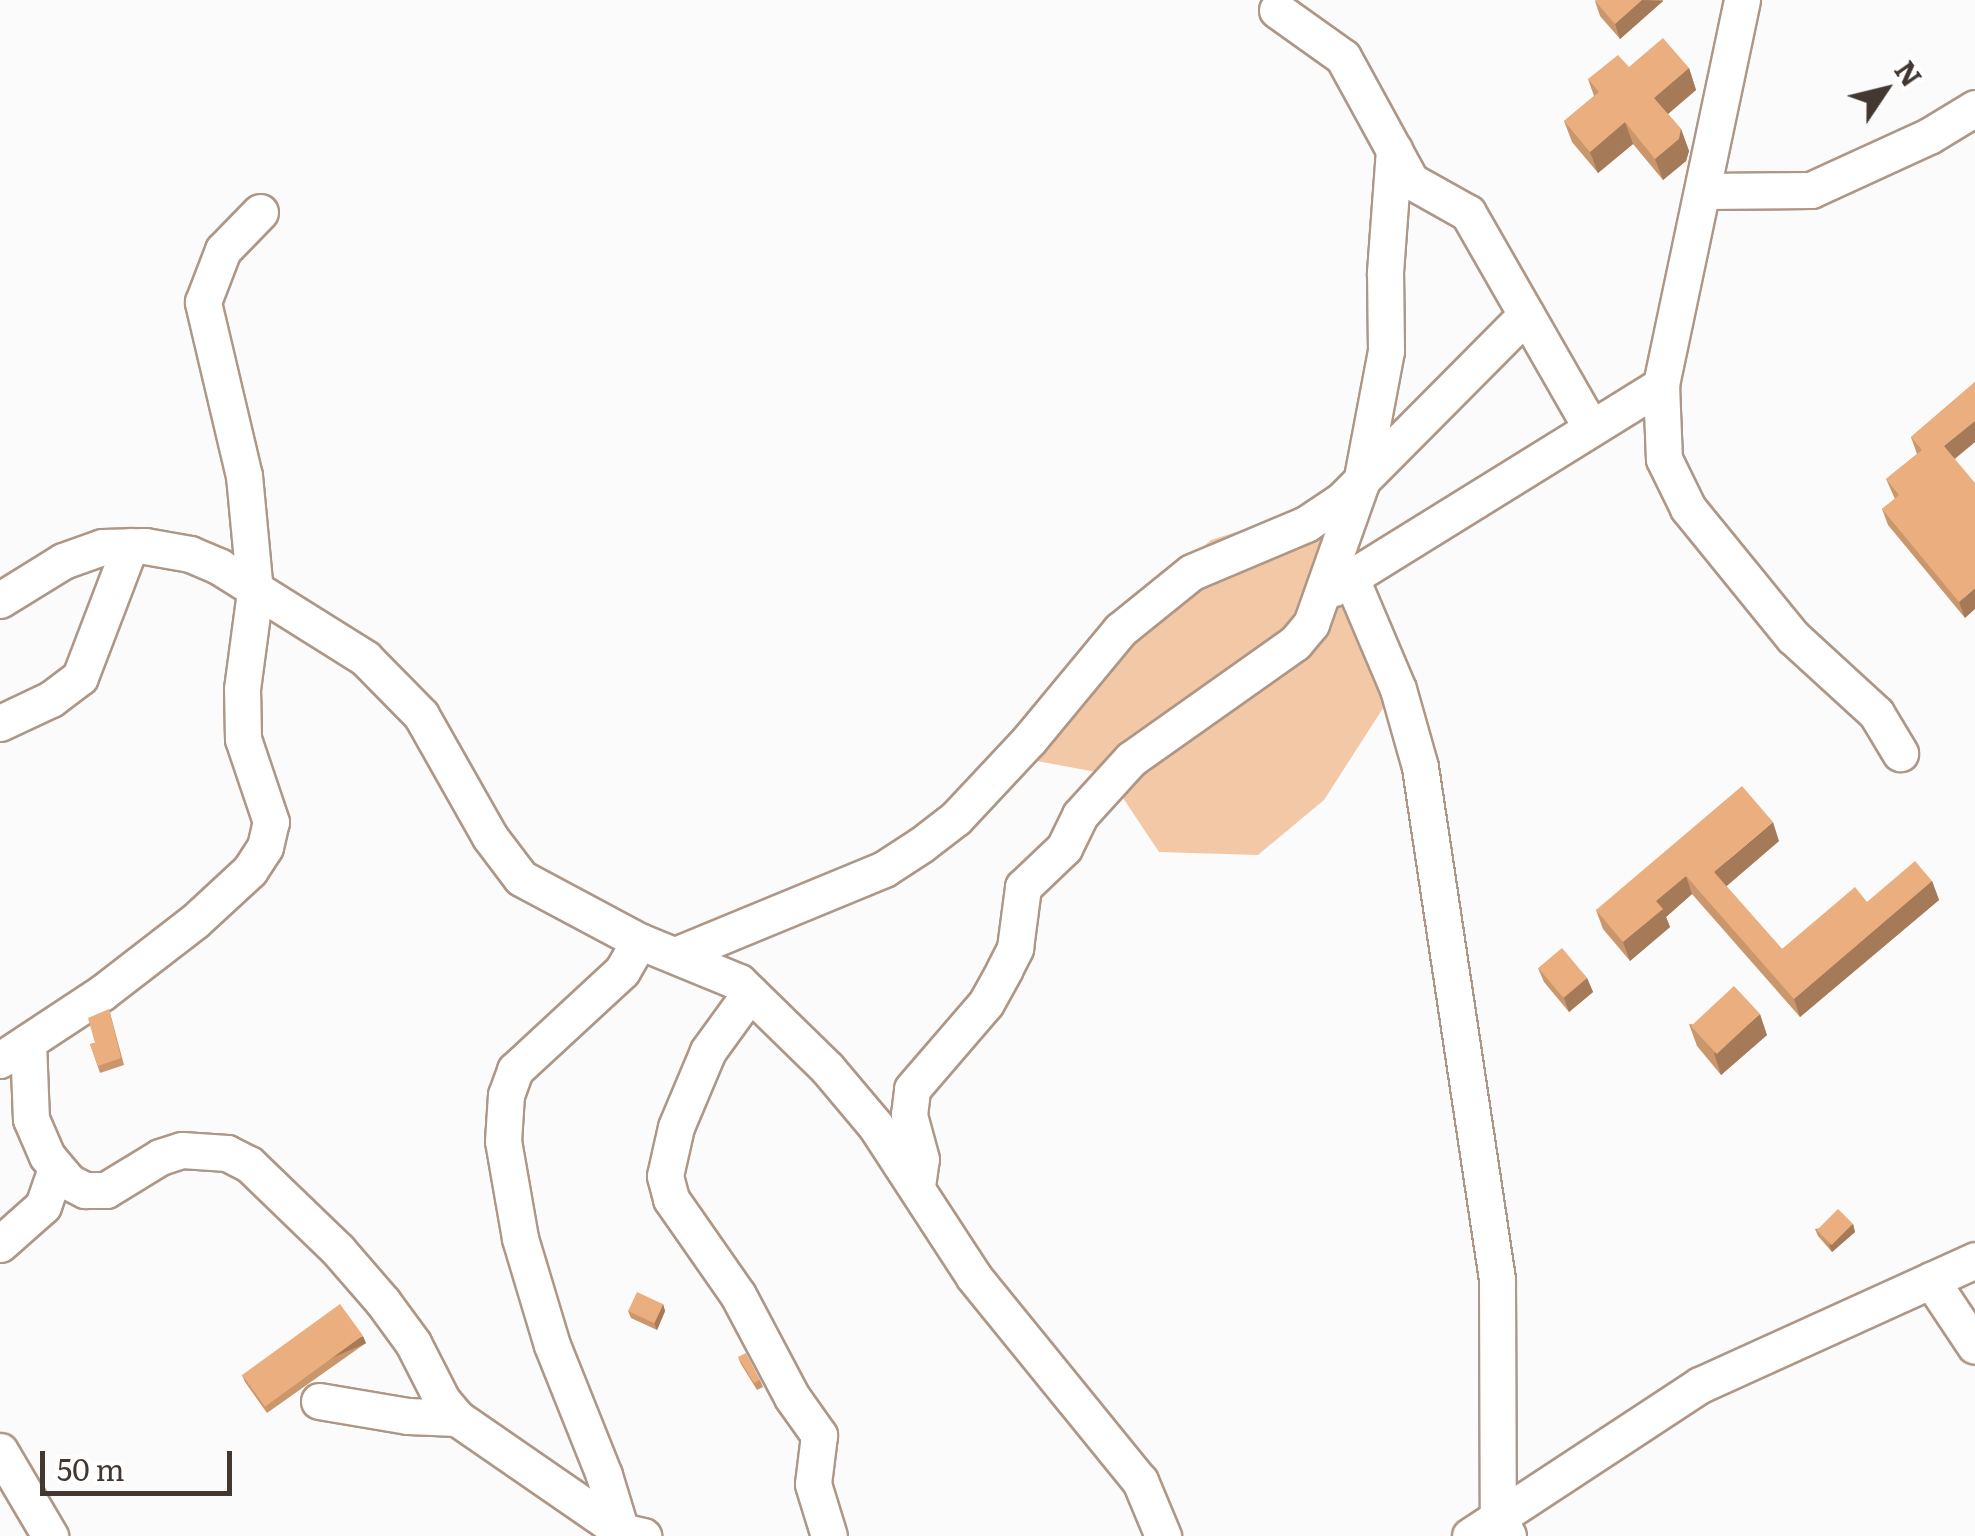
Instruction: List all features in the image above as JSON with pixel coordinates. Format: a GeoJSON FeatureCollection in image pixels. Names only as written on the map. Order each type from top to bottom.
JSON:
{"type":"FeatureCollection","features":[{"type":"Feature","properties":{"kind":"street"},"geometry":{"type":"LineString","coordinates":[[1742,0],[1661,385],[1661,444],[1680,496],[1793,637],[1876,713],[1900,753]]}},
{"type":"Feature","properties":{"kind":"street"},"geometry":{"type":"LineString","coordinates":[[1277,10],[1343,57],[1417,186],[1468,214],[1590,426]]}},
{"type":"Feature","properties":{"kind":"street"},"geometry":{"type":"LineString","coordinates":[[1703,191],[1811,190],[1929,136],[1975,108]]}},
{"type":"Feature","properties":{"kind":"street"},"geometry":{"type":"LineString","coordinates":[[916,1186],[922,1159],[909,1115],[912,1089],[986,1003],[1015,948],[1019,896],[1024,887],[1064,848],[1080,814],[1122,767],[1295,643],[1338,585],[1362,484],[1386,351],[1385,272],[1394,150]]}},
{"type":"Feature","properties":{"kind":"street"},"geometry":{"type":"LineString","coordinates":[[260,212],[222,250],[203,302],[244,476],[256,592],[242,689],[242,738],[271,822],[266,847],[250,870],[195,921],[14,1051],[31,1119],[56,1169],[70,1182],[96,1192],[171,1152],[203,1148],[249,1164],[338,1250],[384,1302],[414,1342],[442,1400],[457,1418],[626,1534]]}},
{"type":"Feature","properties":{"kind":"street"},"geometry":{"type":"LineString","coordinates":[[678,954],[884,869],[921,845],[956,818],[1029,740],[1120,630],[1192,572],[1306,524],[1362,484],[1413,425],[1526,315]]}},
{"type":"Feature","properties":{"kind":"street"},"geometry":{"type":"LineString","coordinates":[[1338,585],[1661,385]]}},
{"type":"Feature","properties":{"kind":"street"},"geometry":{"type":"LineString","coordinates":[[0,724],[51,699],[80,676],[130,546]]}},
{"type":"Feature","properties":{"kind":"street"},"geometry":{"type":"LineString","coordinates":[[0,600],[62,561],[102,547],[130,546],[190,554],[220,567],[365,658],[421,714],[490,837],[521,878],[550,897],[639,940],[739,982],[827,1068],[875,1125],[974,1277],[1140,1482],[1163,1536]]}},
{"type":"Feature","properties":{"kind":"street"},"geometry":{"type":"LineString","coordinates":[[1338,585],[1398,689],[1420,767],[1497,1279],[1492,1529]]}},
{"type":"Feature","properties":{"kind":"street"},"geometry":{"type":"LineString","coordinates":[[626,1534],[552,1345],[520,1238],[503,1140],[506,1095],[515,1070],[622,971],[639,940]]}},
{"type":"Feature","properties":{"kind":"street"},"geometry":{"type":"LineString","coordinates":[[750,992],[708,1051],[676,1127],[665,1176],[671,1200],[738,1295],[792,1398],[819,1435],[813,1484],[829,1536]]}},
{"type":"Feature","properties":{"kind":"street"},"geometry":{"type":"LineString","coordinates":[[0,1244],[43,1206],[56,1169]]}},
{"type":"Feature","properties":{"kind":"street"},"geometry":{"type":"LineString","coordinates":[[1492,1529],[1700,1385],[1975,1260]]}},
{"type":"Feature","properties":{"kind":"street"},"geometry":{"type":"LineString","coordinates":[[1932,1280],[1975,1346]]}},
{"type":"Feature","properties":{"kind":"street"},"geometry":{"type":"LineString","coordinates":[[318,1401],[408,1416],[457,1418]]}},
{"type":"Feature","properties":{"kind":"street"},"geometry":{"type":"LineString","coordinates":[[0,1451],[50,1536]]}},
{"type":"Feature","properties":{"kind":"shaded area"},"geometry":{"type":"Polygon","coordinates":[[[1302,511],[1325,522],[1365,562],[1396,688],[1324,800],[1258,855],[1159,852],[1107,774],[1037,761],[1030,754],[1098,639],[1211,540],[1302,511]]]}},
{"type":"Feature","properties":{"kind":"building"},"geometry":{"type":"Polygon","coordinates":[[[1596,0],[1642,0],[1615,24],[1596,0]]]}},
{"type":"Feature","properties":{"kind":"building"},"geometry":{"type":"Polygon","coordinates":[[[1663,38],[1689,68],[1654,98],[1681,129],[1679,139],[1655,159],[1625,122],[1590,152],[1564,121],[1599,92],[1588,79],[1618,55],[1629,67],[1663,38]]]}},
{"type":"Feature","properties":{"kind":"building"},"geometry":{"type":"Polygon","coordinates":[[[1975,382],[1975,421],[1944,446],[1975,483],[1975,588],[1959,602],[1882,509],[1899,495],[1886,479],[1922,450],[1911,437],[1975,382]]]}},
{"type":"Feature","properties":{"kind":"building"},"geometry":{"type":"Polygon","coordinates":[[[1742,786],[1773,822],[1714,872],[1782,949],[1855,887],[1867,902],[1915,861],[1932,881],[1794,999],[1686,876],[1656,901],[1663,909],[1623,942],[1596,910],[1742,786]]]}},
{"type":"Feature","properties":{"kind":"building"},"geometry":{"type":"Polygon","coordinates":[[[1562,948],[1587,978],[1563,998],[1538,968],[1562,948]]]}},
{"type":"Feature","properties":{"kind":"building"},"geometry":{"type":"Polygon","coordinates":[[[1734,986],[1760,1014],[1717,1054],[1691,1026],[1734,986]]]}},
{"type":"Feature","properties":{"kind":"building"},"geometry":{"type":"Polygon","coordinates":[[[109,1009],[121,1058],[98,1066],[90,1044],[95,1043],[88,1018],[109,1009]]]}},
{"type":"Feature","properties":{"kind":"building"},"geometry":{"type":"Polygon","coordinates":[[[1838,1209],[1853,1224],[1832,1245],[1817,1230],[1838,1209]]]}},
{"type":"Feature","properties":{"kind":"building"},"geometry":{"type":"Polygon","coordinates":[[[637,1292],[663,1304],[654,1323],[628,1311],[637,1292]]]}},
{"type":"Feature","properties":{"kind":"building"},"geometry":{"type":"Polygon","coordinates":[[[340,1304],[363,1336],[265,1407],[242,1375],[340,1304]]]}},
{"type":"Feature","properties":{"kind":"building"},"geometry":{"type":"Polygon","coordinates":[[[746,1353],[760,1380],[754,1383],[738,1357],[746,1353]]]}}]}
